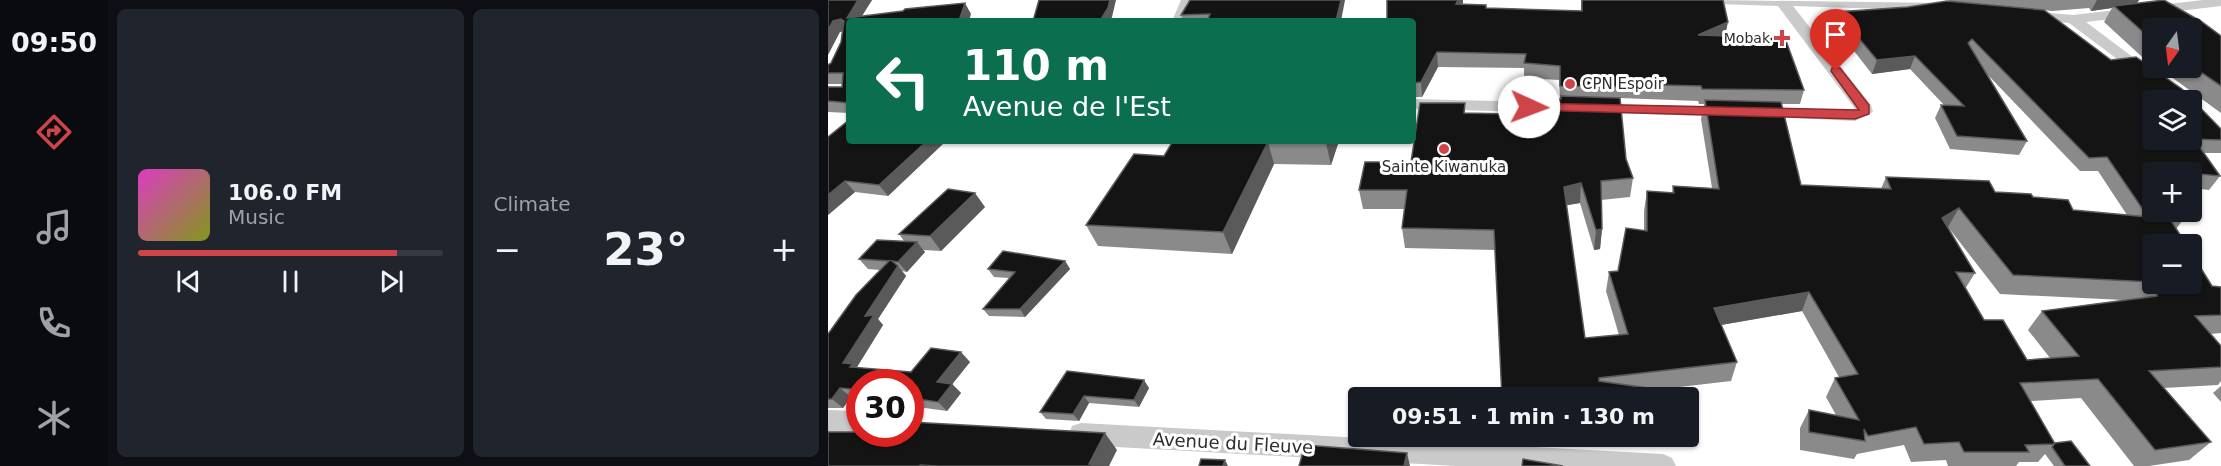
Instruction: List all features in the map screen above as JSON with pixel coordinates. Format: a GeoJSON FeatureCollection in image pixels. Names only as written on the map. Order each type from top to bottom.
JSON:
{"type":"FeatureCollection","features":[{"type":"Feature","properties":{"kind":"street"},"geometry":{"type":"LineString","coordinates":[[1180,18],[1188,0]]}},
{"type":"Feature","properties":{"kind":"street"},"geometry":{"type":"LineString","coordinates":[[1718,0],[1919,3],[1957,9]]}},
{"type":"Feature","properties":{"kind":"street"},"geometry":{"type":"LineString","coordinates":[[2015,14],[2073,19],[2220,1]]}},
{"type":"Feature","properties":{"kind":"street"},"geometry":{"type":"LineString","coordinates":[[1580,108],[1855,116],[1865,112],[1863,105],[1782,2]]}},
{"type":"Feature","properties":{"kind":"street"},"geometry":{"type":"LineString","coordinates":[[2073,19],[2169,90]]}},
{"type":"Feature","properties":{"kind":"street"},"geometry":{"type":"LineString","coordinates":[[1416,104],[1545,107]]}},
{"type":"Feature","properties":{"kind":"street"},"geometry":{"type":"LineString","coordinates":[[828,421],[846,422]]}},
{"type":"Feature","properties":{"kind":"street","name":"Avenue du Fleuve"},"geometry":{"type":"LineString","coordinates":[[1053,433],[1431,460],[1663,466]]}},
{"type":"Feature","properties":{"kind":"building"},"geometry":{"type":"Polygon","coordinates":[[[828,0],[858,0],[846,18],[846,103],[828,101],[828,87],[842,87],[843,73],[828,73],[828,65],[841,42],[844,21],[841,19],[833,21],[828,30],[828,0]]]}},
{"type":"Feature","properties":{"kind":"building"},"geometry":{"type":"Polygon","coordinates":[[[1039,0],[1110,0],[1102,18],[1034,18],[1039,0]]]}},
{"type":"Feature","properties":{"kind":"building"},"geometry":{"type":"Polygon","coordinates":[[[1190,0],[1341,0],[1337,18],[1208,18],[1210,14],[1181,15],[1190,0]]]}},
{"type":"Feature","properties":{"kind":"building"},"geometry":{"type":"Polygon","coordinates":[[[1387,0],[1458,0],[1456,4],[1486,5],[1486,8],[1582,11],[1582,0],[1723,0],[1728,22],[1698,35],[1785,38],[1804,90],[1702,89],[1701,86],[1618,84],[1619,87],[1560,86],[1560,66],[1524,63],[1526,54],[1437,52],[1421,82],[1416,83],[1416,18],[1387,18],[1387,0]]]}},
{"type":"Feature","properties":{"kind":"building"},"geometry":{"type":"Polygon","coordinates":[[[2164,0],[2195,18],[2142,18],[2142,31],[2114,6],[2164,0]]]}},
{"type":"Feature","properties":{"kind":"building"},"geometry":{"type":"Polygon","coordinates":[[[1947,1],[2044,10],[2111,60],[2136,57],[2142,61],[2142,78],[2166,78],[2182,89],[2142,90],[2142,150],[2202,150],[2220,176],[2202,174],[2202,162],[2142,162],[2142,208],[2107,157],[2089,158],[1972,39],[1968,43],[2027,141],[1957,136],[1941,105],[1964,106],[1915,56],[1877,60],[1837,12],[1908,7],[1947,1]]]}},
{"type":"Feature","properties":{"kind":"building"},"geometry":{"type":"Polygon","coordinates":[[[965,3],[960,18],[847,18],[905,9],[965,3]]]}},
{"type":"Feature","properties":{"kind":"building"},"geometry":{"type":"Polygon","coordinates":[[[2202,22],[2221,36],[2221,86],[2202,73],[2202,22]]]}},
{"type":"Feature","properties":{"kind":"building"},"geometry":{"type":"Polygon","coordinates":[[[1508,97],[1620,98],[1626,159],[1633,178],[1601,181],[1602,229],[1596,230],[1581,183],[1564,187],[1585,338],[1628,334],[1609,272],[1618,271],[1626,228],[1647,231],[1647,191],[1674,193],[1673,186],[1719,189],[1705,100],[1781,102],[1801,185],[1891,189],[1886,177],[1989,181],[1995,192],[2031,194],[2033,197],[2068,200],[2073,210],[2142,216],[2142,222],[2172,222],[2180,234],[2142,234],[2142,281],[2013,275],[1959,208],[1942,218],[1975,273],[1956,272],[1984,320],[2003,320],[2027,360],[2079,356],[2042,311],[2157,296],[2157,294],[2202,294],[2202,270],[2212,286],[2221,287],[2221,315],[2195,316],[2221,346],[2221,367],[2149,371],[2211,442],[2155,450],[2098,379],[2020,383],[2055,444],[2025,445],[2029,452],[1964,452],[1959,442],[1924,444],[1916,427],[1868,436],[1864,429],[1865,441],[1809,432],[1809,410],[1859,420],[1835,378],[1858,374],[1809,292],[1714,308],[1737,362],[1599,378],[1599,381],[1640,387],[1501,387],[1494,230],[1402,228],[1407,190],[1359,190],[1365,162],[1411,162],[1414,144],[1416,144],[1420,103],[1465,103],[1464,113],[1510,114],[1508,97]]]}},
{"type":"Feature","properties":{"kind":"building"},"geometry":{"type":"Polygon","coordinates":[[[2202,110],[2221,129],[2221,140],[2202,139],[2202,110]]]}},
{"type":"Feature","properties":{"kind":"building"},"geometry":{"type":"Polygon","coordinates":[[[846,122],[846,144],[924,144],[879,185],[845,181],[828,195],[828,137],[846,122]]]}},
{"type":"Feature","properties":{"kind":"building"},"geometry":{"type":"Polygon","coordinates":[[[1171,144],[1267,144],[1223,232],[1086,225],[1134,154],[1164,156],[1171,144]]]}},
{"type":"Feature","properties":{"kind":"building"},"geometry":{"type":"Polygon","coordinates":[[[948,189],[975,193],[930,236],[899,234],[948,189]]]}},
{"type":"Feature","properties":{"kind":"building"},"geometry":{"type":"Polygon","coordinates":[[[877,240],[917,242],[898,262],[892,261],[898,266],[865,316],[874,315],[843,363],[853,364],[850,367],[874,369],[846,369],[846,389],[840,388],[832,399],[828,399],[828,334],[856,295],[889,261],[859,259],[877,240]]]}},
{"type":"Feature","properties":{"kind":"building"},"geometry":{"type":"Polygon","coordinates":[[[1003,251],[1065,261],[1020,309],[983,309],[1015,272],[988,269],[1003,251]]]}},
{"type":"Feature","properties":{"kind":"building"},"geometry":{"type":"Polygon","coordinates":[[[931,348],[961,352],[937,382],[952,384],[938,402],[924,400],[924,369],[914,369],[931,348]]]}},
{"type":"Feature","properties":{"kind":"building"},"geometry":{"type":"Polygon","coordinates":[[[1067,371],[1144,380],[1134,400],[1084,396],[1073,414],[1040,412],[1067,371]]]}},
{"type":"Feature","properties":{"kind":"building"},"geometry":{"type":"Polygon","coordinates":[[[924,423],[1105,433],[1089,464],[1100,466],[828,466],[828,432],[846,432],[846,447],[924,447],[924,423]]]}},
{"type":"Feature","properties":{"kind":"building"},"geometry":{"type":"Polygon","coordinates":[[[2071,441],[2090,466],[2065,466],[2052,447],[2055,443],[2071,441]]]}},
{"type":"Feature","properties":{"kind":"building"},"geometry":{"type":"Polygon","coordinates":[[[1305,445],[1407,453],[1404,466],[1299,466],[1305,445]]]}},
{"type":"Feature","properties":{"kind":"building"},"geometry":{"type":"Polygon","coordinates":[[[1201,459],[1225,460],[1223,466],[1199,466],[1201,459]]]}},
{"type":"Feature","properties":{"kind":"building"},"geometry":{"type":"Polygon","coordinates":[[[1523,459],[1563,466],[1522,466],[1523,459]]]}},
{"type":"Feature","properties":{"kind":"place","name":"Mobak"},"geometry":{"type":"Point","coordinates":[1782,38]}},
{"type":"Feature","properties":{"kind":"place","name":"CPN Espoir"},"geometry":{"type":"Point","coordinates":[1570,84]}},
{"type":"Feature","properties":{"kind":"place","name":"Sainte Kiwanuka"},"geometry":{"type":"Point","coordinates":[1444,149]}},
{"type":"Feature","properties":{"kind":"route"},"geometry":{"type":"LineString","coordinates":[[1529,107],[1855,116],[1865,112],[1863,105],[1836,71]]}}]}
